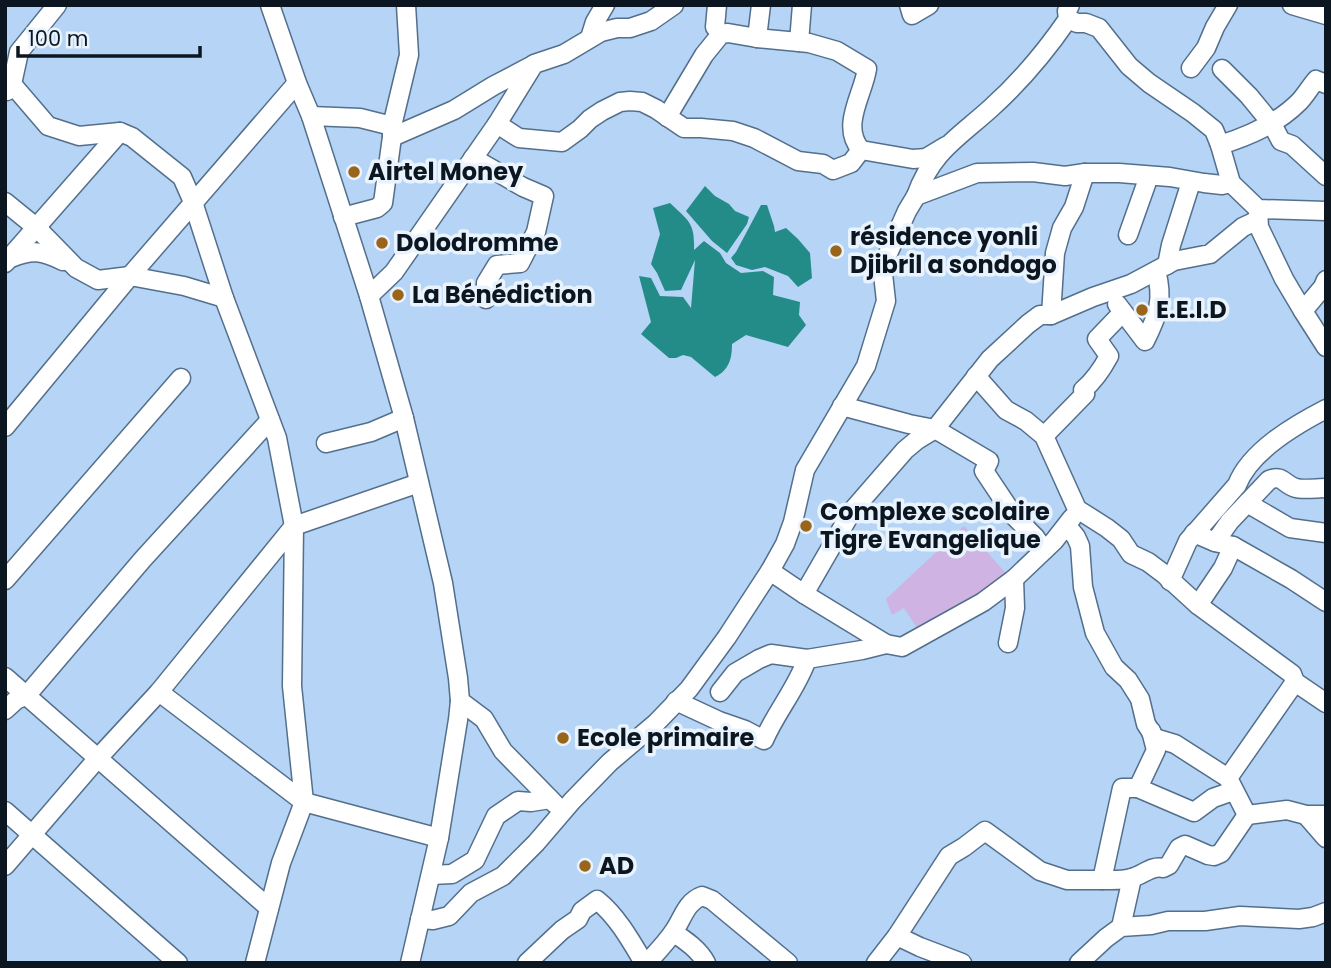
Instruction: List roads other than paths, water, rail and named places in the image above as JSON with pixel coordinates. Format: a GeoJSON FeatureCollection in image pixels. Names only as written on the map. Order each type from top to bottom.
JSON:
{"type":"FeatureCollection","features":[{"type":"Feature","properties":{"kind":"street"},"geometry":{"type":"LineString","coordinates":[[57,5],[19,52],[7,86],[48,126],[79,136],[120,132],[132,137],[182,177],[277,438],[295,526],[292,686],[304,802],[281,863],[255,963]]}},
{"type":"Feature","properties":{"kind":"street"},"geometry":{"type":"LineString","coordinates":[[270,5],[310,116],[369,296],[404,418],[443,583],[458,678],[458,720],[439,838],[410,963]]}},
{"type":"Feature","properties":{"kind":"street"},"geometry":{"type":"LineString","coordinates":[[343,217],[377,208],[383,203],[392,132],[408,55],[405,5]]}},
{"type":"Feature","properties":{"kind":"street"},"geometry":{"type":"LineString","coordinates":[[590,37],[605,5]]}},
{"type":"Feature","properties":{"kind":"street"},"geometry":{"type":"LineString","coordinates":[[310,116],[360,118],[392,132],[454,110],[493,86],[534,64],[564,54],[590,37],[608,29],[639,26],[674,5]]}},
{"type":"Feature","properties":{"kind":"street"},"geometry":{"type":"LineString","coordinates":[[717,5],[715,27],[721,34]]}},
{"type":"Feature","properties":{"kind":"street"},"geometry":{"type":"LineString","coordinates":[[757,38],[761,5]]}},
{"type":"Feature","properties":{"kind":"street"},"geometry":{"type":"LineString","coordinates":[[799,41],[802,5]]}},
{"type":"Feature","properties":{"kind":"street"},"geometry":{"type":"LineString","coordinates":[[909,5],[912,15],[929,5]]}},
{"type":"Feature","properties":{"kind":"street"},"geometry":{"type":"LineString","coordinates":[[1191,68],[1206,48],[1228,5]]}},
{"type":"Feature","properties":{"kind":"street"},"geometry":{"type":"LineString","coordinates":[[1292,5],[1326,15]]}},
{"type":"Feature","properties":{"kind":"street"},"geometry":{"type":"LineString","coordinates":[[667,117],[697,66],[721,34],[799,41],[837,51],[867,69],[854,108],[852,133],[861,150],[913,159],[926,158],[946,146],[1020,81],[1049,47],[1069,12],[1077,23],[1099,28],[1129,66],[1214,130],[1231,183],[1258,215],[1259,227],[1274,258],[1326,346]]}},
{"type":"Feature","properties":{"kind":"street"},"geometry":{"type":"LineString","coordinates":[[369,296],[394,272],[497,124],[534,64]]}},
{"type":"Feature","properties":{"kind":"street"},"geometry":{"type":"LineString","coordinates":[[1222,69],[1272,124],[1281,141],[1292,145],[1326,176]]}},
{"type":"Feature","properties":{"kind":"street"},"geometry":{"type":"LineString","coordinates":[[1220,145],[1272,124],[1298,103],[1316,80],[1326,84]]}},
{"type":"Feature","properties":{"kind":"street"},"geometry":{"type":"LineString","coordinates":[[5,427],[130,276],[297,83]]}},
{"type":"Feature","properties":{"kind":"street"},"geometry":{"type":"LineString","coordinates":[[497,124],[519,138],[562,142],[590,119],[620,102],[642,102],[684,128],[733,131],[754,138],[798,161],[823,164],[833,170],[851,163],[861,150]]}},
{"type":"Feature","properties":{"kind":"street"},"geometry":{"type":"LineString","coordinates":[[8,261],[120,132]]}},
{"type":"Feature","properties":{"kind":"street"},"geometry":{"type":"LineString","coordinates":[[421,919],[433,920],[449,916],[471,893],[503,876],[536,843],[556,806],[656,723],[689,689],[727,637],[785,544],[805,470],[866,366],[886,301],[886,258],[916,196],[922,177],[946,146]]}},
{"type":"Feature","properties":{"kind":"street"},"geometry":{"type":"LineString","coordinates":[[473,158],[544,196],[536,232],[520,263],[497,265],[486,283],[486,299]]}},
{"type":"Feature","properties":{"kind":"street"},"geometry":{"type":"LineString","coordinates":[[916,196],[977,173],[1033,172],[1065,176],[1119,173],[1222,185],[1231,183]]}},
{"type":"Feature","properties":{"kind":"street"},"geometry":{"type":"LineString","coordinates":[[1051,315],[1055,253],[1062,228],[1074,207],[1085,173]]}},
{"type":"Feature","properties":{"kind":"street"},"geometry":{"type":"LineString","coordinates":[[1128,235],[1149,176]]}},
{"type":"Feature","properties":{"kind":"street"},"geometry":{"type":"LineString","coordinates":[[1108,292],[1145,341],[1160,304],[1159,282],[1162,268],[1191,182]]}},
{"type":"Feature","properties":{"kind":"street"},"geometry":{"type":"LineString","coordinates":[[5,202],[37,228],[76,268]]}},
{"type":"Feature","properties":{"kind":"street"},"geometry":{"type":"LineString","coordinates":[[804,594],[852,511],[905,450],[935,429],[1005,343],[1040,315],[1051,315],[1131,284],[1174,261],[1210,254],[1258,215],[1326,211]]}},
{"type":"Feature","properties":{"kind":"street"},"geometry":{"type":"LineString","coordinates":[[8,261],[25,252],[44,252],[98,280],[130,276],[184,286],[224,298]]}},
{"type":"Feature","properties":{"kind":"street"},"geometry":{"type":"LineString","coordinates":[[1303,311],[1326,280]]}},
{"type":"Feature","properties":{"kind":"street"},"geometry":{"type":"LineString","coordinates":[[1044,436],[1086,394],[1083,390],[1099,374],[1109,356],[1097,339],[1123,312]]}},
{"type":"Feature","properties":{"kind":"street"},"geometry":{"type":"LineString","coordinates":[[976,376],[1006,410],[1026,421],[1044,436],[1077,509],[1107,528],[1121,539],[1131,554],[1148,562],[1198,605],[1292,674],[1295,682],[1326,704]]}},
{"type":"Feature","properties":{"kind":"street"},"geometry":{"type":"LineString","coordinates":[[5,580],[181,379]]}},
{"type":"Feature","properties":{"kind":"street"},"geometry":{"type":"LineString","coordinates":[[842,406],[935,429],[989,461],[984,471],[1014,516],[1044,550]]}},
{"type":"Feature","properties":{"kind":"street"},"geometry":{"type":"LineString","coordinates":[[1170,581],[1188,541],[1237,485],[1240,476],[1259,454],[1300,423],[1326,409]]}},
{"type":"Feature","properties":{"kind":"street"},"geometry":{"type":"LineString","coordinates":[[327,443],[371,432],[404,418]]}},
{"type":"Feature","properties":{"kind":"street"},"geometry":{"type":"LineString","coordinates":[[5,710],[27,695],[143,559],[270,420]]}},
{"type":"Feature","properties":{"kind":"street"},"geometry":{"type":"LineString","coordinates":[[1214,542],[1263,485],[1274,477],[1296,488],[1326,488]]}},
{"type":"Feature","properties":{"kind":"street"},"geometry":{"type":"LineString","coordinates":[[5,866],[159,692],[295,526],[419,483]]}},
{"type":"Feature","properties":{"kind":"street"},"geometry":{"type":"LineString","coordinates":[[1247,503],[1290,528],[1326,533]]}},
{"type":"Feature","properties":{"kind":"street"},"geometry":{"type":"LineString","coordinates":[[770,571],[886,644],[902,647],[983,602],[1014,579],[1067,526],[1077,509]]}},
{"type":"Feature","properties":{"kind":"street"},"geometry":{"type":"LineString","coordinates":[[1067,526],[1080,546],[1083,587],[1095,634],[1114,667],[1128,680],[1140,699],[1145,720],[1155,738],[1175,744],[1230,785],[1247,816]]}},
{"type":"Feature","properties":{"kind":"street"},"geometry":{"type":"LineString","coordinates":[[1194,533],[1214,542],[1233,546],[1323,594]]}},
{"type":"Feature","properties":{"kind":"street"},"geometry":{"type":"LineString","coordinates":[[1198,605],[1223,568],[1233,546]]}},
{"type":"Feature","properties":{"kind":"street"},"geometry":{"type":"LineString","coordinates":[[1008,642],[1015,608],[1014,579]]}},
{"type":"Feature","properties":{"kind":"street"},"geometry":{"type":"LineString","coordinates":[[720,692],[735,673],[772,654],[807,659],[886,644]]}},
{"type":"Feature","properties":{"kind":"street"},"geometry":{"type":"LineString","coordinates":[[676,701],[764,740],[801,677],[807,659]]}},
{"type":"Feature","properties":{"kind":"street"},"geometry":{"type":"LineString","coordinates":[[5,677],[269,908]]}},
{"type":"Feature","properties":{"kind":"street"},"geometry":{"type":"LineString","coordinates":[[1102,880],[1122,788],[1138,788],[1194,811],[1230,785],[1295,682]]}},
{"type":"Feature","properties":{"kind":"street"},"geometry":{"type":"LineString","coordinates":[[159,692],[304,802],[439,838]]}},
{"type":"Feature","properties":{"kind":"street"},"geometry":{"type":"LineString","coordinates":[[460,701],[484,719],[503,751],[556,806]]}},
{"type":"Feature","properties":{"kind":"street"},"geometry":{"type":"LineString","coordinates":[[1138,788],[1156,750],[1151,731]]}},
{"type":"Feature","properties":{"kind":"street"},"geometry":{"type":"LineString","coordinates":[[431,875],[452,874],[475,860],[496,816],[518,801],[556,806]]}},
{"type":"Feature","properties":{"kind":"street"},"geometry":{"type":"LineString","coordinates":[[876,963],[897,936],[949,856],[985,831],[1040,871],[1067,880],[1114,881],[1132,878],[1156,867],[1169,865],[1179,848],[1185,845],[1208,855],[1221,853],[1247,816],[1287,810],[1306,815],[1326,815]]}},
{"type":"Feature","properties":{"kind":"street"},"geometry":{"type":"LineString","coordinates":[[5,811],[178,963]]}},
{"type":"Feature","properties":{"kind":"street"},"geometry":{"type":"LineString","coordinates":[[1306,815],[1326,838]]}},
{"type":"Feature","properties":{"kind":"street"},"geometry":{"type":"LineString","coordinates":[[1121,927],[1132,878]]}},
{"type":"Feature","properties":{"kind":"street"},"geometry":{"type":"LineString","coordinates":[[527,963],[597,900],[605,906],[631,940],[645,963],[673,933],[688,906],[702,895],[712,900],[788,963]]}},
{"type":"Feature","properties":{"kind":"street"},"geometry":{"type":"LineString","coordinates":[[1079,963],[1121,927],[1240,916],[1299,919],[1326,912]]}},
{"type":"Feature","properties":{"kind":"street"},"geometry":{"type":"LineString","coordinates":[[673,933],[699,953],[706,963]]}},
{"type":"Feature","properties":{"kind":"street"},"geometry":{"type":"LineString","coordinates":[[897,936],[962,963]]}},
{"type":"Feature","properties":{"kind":"place","name":"Airtel Money"},"geometry":{"type":"Point","coordinates":[354,172]}},
{"type":"Feature","properties":{"kind":"place","name":"Dolodromme"},"geometry":{"type":"Point","coordinates":[382,243]}},
{"type":"Feature","properties":{"kind":"place","name":"résidence yonli Djibril a sondogo"},"geometry":{"type":"Point","coordinates":[836,251]}},
{"type":"Feature","properties":{"kind":"place","name":"La Bénédiction"},"geometry":{"type":"Point","coordinates":[398,295]}},
{"type":"Feature","properties":{"kind":"place","name":"E.E.I.D"},"geometry":{"type":"Point","coordinates":[1142,310]}},
{"type":"Feature","properties":{"kind":"place","name":"Complexe scolaire Tigre Evangelique"},"geometry":{"type":"Point","coordinates":[806,526]}},
{"type":"Feature","properties":{"kind":"place","name":"Ecole primaire"},"geometry":{"type":"Point","coordinates":[563,738]}},
{"type":"Feature","properties":{"kind":"place","name":"AD"},"geometry":{"type":"Point","coordinates":[585,866]}}]}
